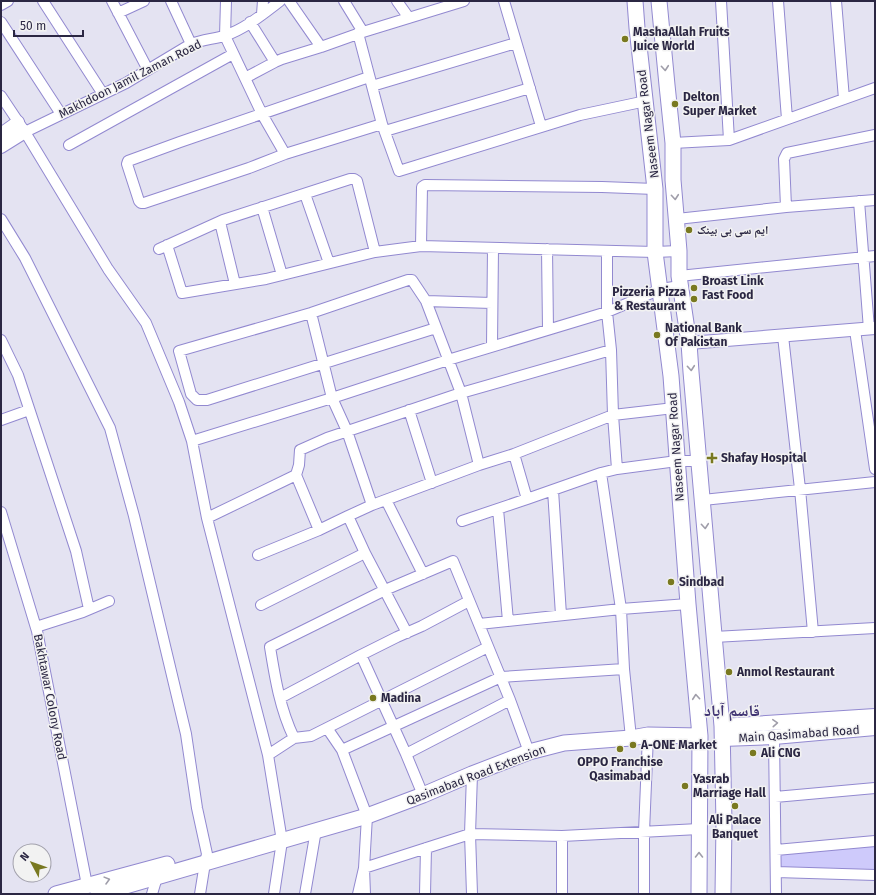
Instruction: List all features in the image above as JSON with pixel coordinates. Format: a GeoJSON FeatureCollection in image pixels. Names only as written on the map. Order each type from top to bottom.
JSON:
{"type":"FeatureCollection","features":[{"type":"Feature","properties":{"kind":"main road","name":"Naseem Nagar Road"},"geometry":{"type":"LineString","coordinates":[[635,1],[655,189],[655,252],[672,376],[686,581],[700,736],[699,894]]}},
{"type":"Feature","properties":{"kind":"main road","name":"Naseem Nagar Road"},"geometry":{"type":"LineString","coordinates":[[659,1],[673,143],[673,180],[679,251],[679,281],[689,343],[722,733],[724,823],[723,894]]}},
{"type":"Feature","properties":{"kind":"main road"},"geometry":{"type":"LineString","coordinates":[[686,581],[709,580]]}},
{"type":"Feature","properties":{"kind":"main road","name":"Main Qasimabad Road"},"geometry":{"type":"LineString","coordinates":[[722,733],[875,716]]}},
{"type":"Feature","properties":{"kind":"main road","name":"Main Qasimabad Road"},"geometry":{"type":"LineString","coordinates":[[722,733],[774,737],[875,728]]}},
{"type":"Feature","properties":{"kind":"main road","name":"Qasimabad Road Extension"},"geometry":{"type":"LineString","coordinates":[[206,859],[282,841],[367,816],[529,752],[564,743],[630,738],[648,735],[700,736]]}},
{"type":"Feature","properties":{"kind":"main road"},"geometry":{"type":"LineString","coordinates":[[56,894],[93,889],[157,877],[206,859]]}},
{"type":"Feature","properties":{"kind":"main road"},"geometry":{"type":"LineString","coordinates":[[93,889],[206,859]]}},
{"type":"Feature","properties":{"kind":"street"},"geometry":{"type":"LineString","coordinates":[[1,5],[8,1]]}},
{"type":"Feature","properties":{"kind":"street"},"geometry":{"type":"LineString","coordinates":[[43,1],[103,94]]}},
{"type":"Feature","properties":{"kind":"street"},"geometry":{"type":"LineString","coordinates":[[112,1],[148,70]]}},
{"type":"Feature","properties":{"kind":"street"},"geometry":{"type":"LineString","coordinates":[[118,13],[144,1]]}},
{"type":"Feature","properties":{"kind":"street"},"geometry":{"type":"LineString","coordinates":[[171,1],[191,44]]}},
{"type":"Feature","properties":{"kind":"street"},"geometry":{"type":"LineString","coordinates":[[226,1],[225,36],[262,114],[285,154]]}},
{"type":"Feature","properties":{"kind":"street"},"geometry":{"type":"LineString","coordinates":[[262,14],[263,1]]}},
{"type":"Feature","properties":{"kind":"street","name":"Makhdoon Jamil Zaman Road"},"geometry":{"type":"LineString","coordinates":[[1,134],[61,114],[126,82],[191,44],[225,36],[238,30],[280,1]]}},
{"type":"Feature","properties":{"kind":"street"},"geometry":{"type":"LineString","coordinates":[[288,1],[321,47]]}},
{"type":"Feature","properties":{"kind":"street"},"geometry":{"type":"LineString","coordinates":[[344,1],[361,32],[371,82],[399,171],[580,114],[646,100]]}},
{"type":"Feature","properties":{"kind":"street"},"geometry":{"type":"LineString","coordinates":[[397,1],[409,18]]}},
{"type":"Feature","properties":{"kind":"street"},"geometry":{"type":"LineString","coordinates":[[504,1],[541,126]]}},
{"type":"Feature","properties":{"kind":"street"},"geometry":{"type":"LineString","coordinates":[[720,1],[729,140]]}},
{"type":"Feature","properties":{"kind":"street"},"geometry":{"type":"LineString","coordinates":[[778,1],[787,120]]}},
{"type":"Feature","properties":{"kind":"street"},"geometry":{"type":"LineString","coordinates":[[836,1],[844,99]]}},
{"type":"Feature","properties":{"kind":"street"},"geometry":{"type":"LineString","coordinates":[[245,78],[275,62],[361,32],[460,2]]}},
{"type":"Feature","properties":{"kind":"street"},"geometry":{"type":"LineString","coordinates":[[1,22],[61,114]]}},
{"type":"Feature","properties":{"kind":"street"},"geometry":{"type":"LineString","coordinates":[[250,22],[275,62]]}},
{"type":"Feature","properties":{"kind":"street"},"geometry":{"type":"LineString","coordinates":[[516,43],[371,82],[262,114],[128,161],[127,164],[139,201],[144,203],[249,168],[285,154],[530,88]]}},
{"type":"Feature","properties":{"kind":"street"},"geometry":{"type":"LineString","coordinates":[[69,145],[233,54]]}},
{"type":"Feature","properties":{"kind":"street"},"geometry":{"type":"LineString","coordinates":[[673,143],[729,140],[875,88]]}},
{"type":"Feature","properties":{"kind":"street"},"geometry":{"type":"LineString","coordinates":[[1,96],[108,269],[146,322],[179,402],[192,441],[207,518],[268,755],[282,841],[274,894]]}},
{"type":"Feature","properties":{"kind":"street","name":"Makhdoon Jamil Zaman Road"},"geometry":{"type":"LineString","coordinates":[[1,147],[21,127]]}},
{"type":"Feature","properties":{"kind":"street"},"geometry":{"type":"LineString","coordinates":[[786,207],[784,159],[788,153],[875,135]]}},
{"type":"Feature","properties":{"kind":"street"},"geometry":{"type":"LineString","coordinates":[[375,252],[357,181],[354,179],[262,207],[220,222],[163,247],[182,293],[282,275],[375,252],[421,246],[655,252],[679,251]]}},
{"type":"Feature","properties":{"kind":"street"},"geometry":{"type":"LineString","coordinates":[[421,246],[422,187],[425,185],[655,189]]}},
{"type":"Feature","properties":{"kind":"street"},"geometry":{"type":"LineString","coordinates":[[304,194],[329,263]]}},
{"type":"Feature","properties":{"kind":"street"},"geometry":{"type":"LineString","coordinates":[[677,219],[786,207],[875,200]]}},
{"type":"Feature","properties":{"kind":"street"},"geometry":{"type":"LineString","coordinates":[[689,343],[872,328],[859,201]]}},
{"type":"Feature","properties":{"kind":"street"},"geometry":{"type":"LineString","coordinates":[[262,207],[282,275]]}},
{"type":"Feature","properties":{"kind":"street"},"geometry":{"type":"LineString","coordinates":[[1,219],[25,258],[110,428],[134,516],[186,734],[206,859],[200,894]]}},
{"type":"Feature","properties":{"kind":"street"},"geometry":{"type":"LineString","coordinates":[[220,222],[235,284]]}},
{"type":"Feature","properties":{"kind":"street"},"geometry":{"type":"LineString","coordinates":[[492,346],[493,248]]}},
{"type":"Feature","properties":{"kind":"street"},"geometry":{"type":"LineString","coordinates":[[547,249],[548,329]]}},
{"type":"Feature","properties":{"kind":"street"},"geometry":{"type":"LineString","coordinates":[[607,251],[607,312],[611,350],[613,415],[618,469]]}},
{"type":"Feature","properties":{"kind":"street"},"geometry":{"type":"LineString","coordinates":[[192,441],[332,398],[492,346],[607,312],[679,281],[875,256]]}},
{"type":"Feature","properties":{"kind":"street"},"geometry":{"type":"LineString","coordinates":[[436,328],[207,400],[197,400],[191,394],[179,351],[311,313],[408,280],[412,280],[426,301],[461,393],[479,465]]}},
{"type":"Feature","properties":{"kind":"street"},"geometry":{"type":"LineString","coordinates":[[426,301],[492,303]]}},
{"type":"Feature","properties":{"kind":"street"},"geometry":{"type":"LineString","coordinates":[[311,313],[332,398],[347,431],[372,505]]}},
{"type":"Feature","properties":{"kind":"street"},"geometry":{"type":"LineString","coordinates":[[855,330],[875,469]]}},
{"type":"Feature","properties":{"kind":"street"},"geometry":{"type":"LineString","coordinates":[[783,336],[800,489],[813,632]]}},
{"type":"Feature","properties":{"kind":"street"},"geometry":{"type":"LineString","coordinates":[[1,340],[18,375],[76,550],[89,609]]}},
{"type":"Feature","properties":{"kind":"street"},"geometry":{"type":"LineString","coordinates":[[319,530],[296,475],[299,465],[300,450],[327,438],[461,393],[611,350]]}},
{"type":"Feature","properties":{"kind":"street"},"geometry":{"type":"LineString","coordinates":[[258,555],[319,530],[372,505],[479,465],[514,454],[613,415],[674,408]]}},
{"type":"Feature","properties":{"kind":"street"},"geometry":{"type":"LineString","coordinates":[[1,420],[29,410]]}},
{"type":"Feature","properties":{"kind":"street"},"geometry":{"type":"LineString","coordinates":[[409,410],[432,482]]}},
{"type":"Feature","properties":{"kind":"street"},"geometry":{"type":"LineString","coordinates":[[514,454],[527,499]]}},
{"type":"Feature","properties":{"kind":"street"},"geometry":{"type":"LineString","coordinates":[[462,521],[601,473],[618,469],[677,461],[700,461]]}},
{"type":"Feature","properties":{"kind":"street"},"geometry":{"type":"LineString","coordinates":[[601,473],[621,609],[630,738]]}},
{"type":"Feature","properties":{"kind":"street"},"geometry":{"type":"LineString","coordinates":[[207,518],[296,475]]}},
{"type":"Feature","properties":{"kind":"street"},"geometry":{"type":"LineString","coordinates":[[703,500],[875,482]]}},
{"type":"Feature","properties":{"kind":"street"},"geometry":{"type":"LineString","coordinates":[[553,490],[560,615]]}},
{"type":"Feature","properties":{"kind":"street"},"geometry":{"type":"LineString","coordinates":[[386,500],[423,574]]}},
{"type":"Feature","properties":{"kind":"street"},"geometry":{"type":"LineString","coordinates":[[498,509],[508,621]]}},
{"type":"Feature","properties":{"kind":"street","name":"Bakhtawar Colony Road"},"geometry":{"type":"LineString","coordinates":[[1,512],[36,627],[93,889]]}},
{"type":"Feature","properties":{"kind":"street"},"geometry":{"type":"LineString","coordinates":[[348,516],[364,553],[407,633]]}},
{"type":"Feature","properties":{"kind":"street"},"geometry":{"type":"LineString","coordinates":[[261,605],[364,553]]}},
{"type":"Feature","properties":{"kind":"street"},"geometry":{"type":"LineString","coordinates":[[294,738],[288,725],[280,698],[270,647],[385,590],[453,561],[501,677],[529,752]]}},
{"type":"Feature","properties":{"kind":"street"},"geometry":{"type":"LineString","coordinates":[[36,627],[109,601]]}},
{"type":"Feature","properties":{"kind":"street"},"geometry":{"type":"LineString","coordinates":[[280,698],[361,655],[470,601]]}},
{"type":"Feature","properties":{"kind":"street"},"geometry":{"type":"LineString","coordinates":[[479,624],[621,609],[688,604]]}},
{"type":"Feature","properties":{"kind":"street"},"geometry":{"type":"LineString","coordinates":[[714,637],[875,628]]}},
{"type":"Feature","properties":{"kind":"street"},"geometry":{"type":"LineString","coordinates":[[268,755],[294,738],[311,736],[488,647]]}},
{"type":"Feature","properties":{"kind":"street"},"geometry":{"type":"LineString","coordinates":[[361,655],[423,795]]}},
{"type":"Feature","properties":{"kind":"street"},"geometry":{"type":"LineString","coordinates":[[342,750],[501,677],[624,669]]}},
{"type":"Feature","properties":{"kind":"street"},"geometry":{"type":"LineString","coordinates":[[406,754],[510,700]]}},
{"type":"Feature","properties":{"kind":"street"},"geometry":{"type":"LineString","coordinates":[[327,728],[342,750],[367,816],[364,868],[365,894]]}},
{"type":"Feature","properties":{"kind":"street"},"geometry":{"type":"LineString","coordinates":[[644,894],[644,832],[648,735]]}},
{"type":"Feature","properties":{"kind":"street"},"geometry":{"type":"LineString","coordinates":[[774,737],[776,894]]}},
{"type":"Feature","properties":{"kind":"street"},"geometry":{"type":"LineString","coordinates":[[472,774],[470,834],[472,894]]}},
{"type":"Feature","properties":{"kind":"street"},"geometry":{"type":"LineString","coordinates":[[775,797],[875,788]]}},
{"type":"Feature","properties":{"kind":"street"},"geometry":{"type":"LineString","coordinates":[[364,868],[470,834],[562,836],[699,829]]}},
{"type":"Feature","properties":{"kind":"street"},"geometry":{"type":"LineString","coordinates":[[304,894],[316,830]]}},
{"type":"Feature","properties":{"kind":"street"},"geometry":{"type":"LineString","coordinates":[[562,836],[562,894]]}},
{"type":"Feature","properties":{"kind":"street"},"geometry":{"type":"LineString","coordinates":[[776,850],[875,841]]}},
{"type":"Feature","properties":{"kind":"street"},"geometry":{"type":"LineString","coordinates":[[425,894],[426,848]]}},
{"type":"Feature","properties":{"kind":"street"},"geometry":{"type":"LineString","coordinates":[[358,894],[364,868]]}},
{"type":"Feature","properties":{"kind":"street"},"geometry":{"type":"LineString","coordinates":[[776,872],[875,875]]}},
{"type":"Feature","properties":{"kind":"street"},"geometry":{"type":"LineString","coordinates":[[152,894],[157,877]]}},
{"type":"Feature","properties":{"kind":"shaded area"},"geometry":{"type":"Polygon","coordinates":[[[875,841],[875,875],[776,872],[776,850],[875,841]]]}},
{"type":"Feature","properties":{"kind":"place","name":"MashaAllah Fruits Juice World"},"geometry":{"type":"Point","coordinates":[625,39]}},
{"type":"Feature","properties":{"kind":"place","name":"Delton Super Market"},"geometry":{"type":"Point","coordinates":[675,104]}},
{"type":"Feature","properties":{"kind":"place","name":"ایم سی بی بینک"},"geometry":{"type":"Point","coordinates":[689,230]}},
{"type":"Feature","properties":{"kind":"place","name":"Broast Link Fast Food"},"geometry":{"type":"Point","coordinates":[694,288]}},
{"type":"Feature","properties":{"kind":"place","name":"Pizzeria Pizza & Restaurant"},"geometry":{"type":"Point","coordinates":[694,299]}},
{"type":"Feature","properties":{"kind":"place","name":"National Bank Of Pakistan"},"geometry":{"type":"Point","coordinates":[657,335]}},
{"type":"Feature","properties":{"kind":"place","name":"Shafay Hospital"},"geometry":{"type":"Point","coordinates":[712,458]}},
{"type":"Feature","properties":{"kind":"place","name":"Sindbad"},"geometry":{"type":"Point","coordinates":[671,582]}},
{"type":"Feature","properties":{"kind":"place","name":"Anmol Restaurant"},"geometry":{"type":"Point","coordinates":[729,672]}},
{"type":"Feature","properties":{"kind":"place","name":"Madina"},"geometry":{"type":"Point","coordinates":[373,698]}},
{"type":"Feature","properties":{"kind":"place","name":"A-ONE Market"},"geometry":{"type":"Point","coordinates":[633,745]}},
{"type":"Feature","properties":{"kind":"place","name":"OPPO Franchise Qasimabad"},"geometry":{"type":"Point","coordinates":[620,749]}},
{"type":"Feature","properties":{"kind":"place","name":"Ali CNG"},"geometry":{"type":"Point","coordinates":[753,753]}},
{"type":"Feature","properties":{"kind":"place","name":"Yasrab Marriage Hall"},"geometry":{"type":"Point","coordinates":[685,786]}},
{"type":"Feature","properties":{"kind":"place","name":"Ali Palace Banquet"},"geometry":{"type":"Point","coordinates":[735,806]}},
{"type":"Feature","properties":{"kind":"district","name":"قاسم آباد"},"geometry":{"type":"Point","coordinates":[732,710]}}]}
